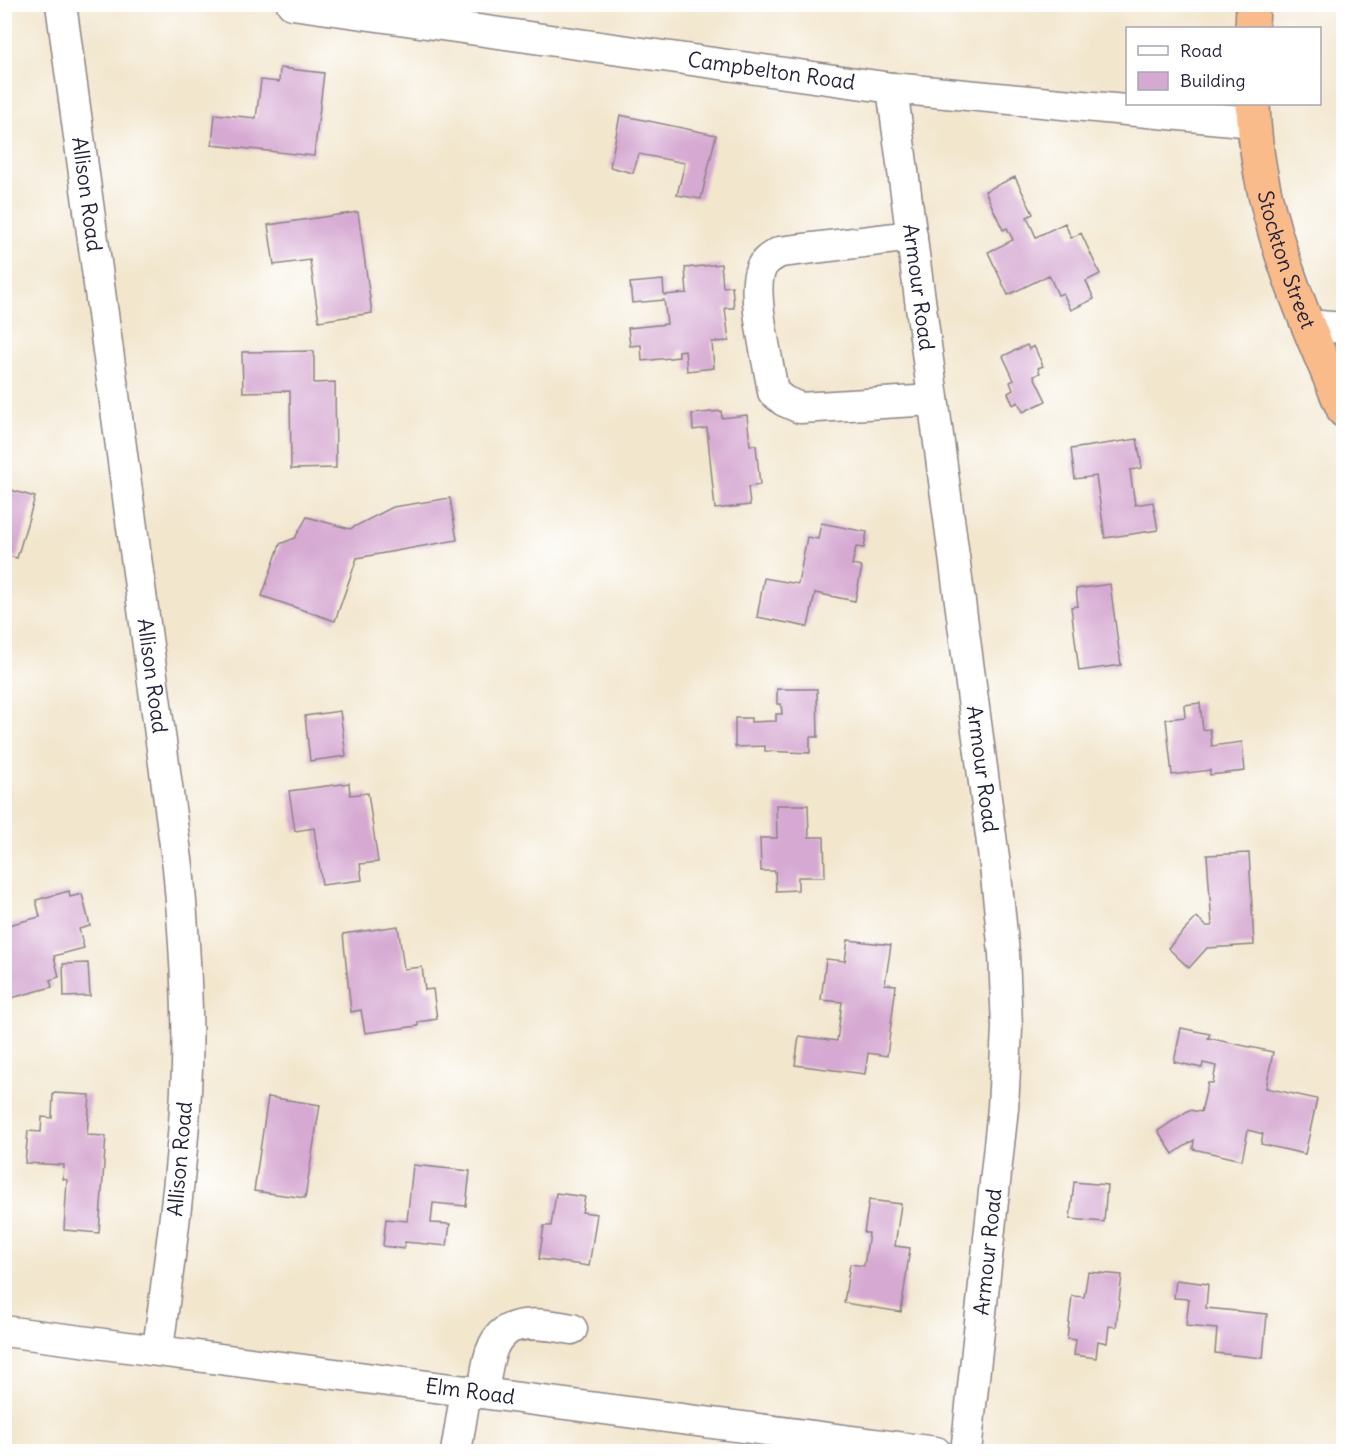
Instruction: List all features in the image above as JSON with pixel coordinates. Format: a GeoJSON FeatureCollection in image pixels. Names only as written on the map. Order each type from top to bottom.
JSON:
{"type":"FeatureCollection","features":[{"type":"Feature","properties":{"kind":"highway"},"geometry":{"type":"LineString","coordinates":[[1252,27],[1253,4]]}},
{"type":"Feature","properties":{"kind":"highway","name":"Stockton Street"},"geometry":{"type":"LineString","coordinates":[[1253,113],[1270,215],[1287,273],[1344,411]]}},
{"type":"Feature","properties":{"kind":"street","name":"Allison Road"},"geometry":{"type":"LineString","coordinates":[[60,4],[178,867],[186,967],[187,1067],[181,1168],[158,1349]]}},
{"type":"Feature","properties":{"kind":"street","name":"Campbelton Road"},"geometry":{"type":"LineString","coordinates":[[292,4],[382,10],[892,88],[1126,104]]}},
{"type":"Feature","properties":{"kind":"street","name":"Armour Road"},"geometry":{"type":"LineString","coordinates":[[892,88],[995,866],[1007,1029],[1003,1107],[966,1452]]}},
{"type":"Feature","properties":{"kind":"street","name":"Campbelton Road"},"geometry":{"type":"LineString","coordinates":[[1137,105],[1253,113]]}},
{"type":"Feature","properties":{"kind":"street"},"geometry":{"type":"LineString","coordinates":[[912,236],[780,252],[766,260],[759,272],[759,300],[773,392],[784,401],[800,408],[933,400]]}},
{"type":"Feature","properties":{"kind":"street"},"geometry":{"type":"LineString","coordinates":[[1307,325],[1344,328]]}},
{"type":"Feature","properties":{"kind":"street"},"geometry":{"type":"LineString","coordinates":[[456,1452],[475,1392],[497,1339],[511,1326],[537,1325],[572,1329]]}},
{"type":"Feature","properties":{"kind":"street","name":"Elm Road"},"geometry":{"type":"LineString","coordinates":[[4,1331],[158,1349],[936,1452]]}},
{"type":"Feature","properties":{"kind":"building"},"geometry":{"type":"Polygon","coordinates":[[[280,68],[324,73],[314,156],[212,145],[215,114],[256,118],[261,80],[279,82],[280,68]]]}},
{"type":"Feature","properties":{"kind":"building"},"geometry":{"type":"Polygon","coordinates":[[[620,115],[716,135],[701,199],[677,195],[685,163],[639,154],[633,173],[610,167],[620,115]]]}},
{"type":"Feature","properties":{"kind":"building"},"geometry":{"type":"Polygon","coordinates":[[[1015,177],[1033,214],[1027,217],[1036,237],[1065,223],[1071,238],[1081,233],[1100,274],[1086,281],[1094,299],[1071,310],[1063,293],[1058,295],[1049,275],[1008,295],[988,252],[1013,240],[1007,228],[1003,230],[985,191],[1015,177]]]}},
{"type":"Feature","properties":{"kind":"building"},"geometry":{"type":"Polygon","coordinates":[[[358,212],[372,313],[319,321],[310,260],[274,265],[268,225],[358,212]]]}},
{"type":"Feature","properties":{"kind":"building"},"geometry":{"type":"Polygon","coordinates":[[[721,264],[723,287],[732,286],[734,308],[725,308],[729,341],[712,342],[714,368],[687,371],[685,350],[679,351],[679,357],[642,361],[641,345],[630,346],[628,328],[667,324],[664,300],[632,303],[630,283],[663,280],[664,295],[687,293],[685,268],[721,264]]]}},
{"type":"Feature","properties":{"kind":"building"},"geometry":{"type":"Polygon","coordinates":[[[1027,345],[1029,349],[1034,346],[1043,366],[1038,368],[1040,373],[1034,376],[1046,401],[1023,412],[1018,402],[1013,405],[1008,393],[1013,390],[1010,382],[1014,380],[1003,356],[1027,345]]]}},
{"type":"Feature","properties":{"kind":"building"},"geometry":{"type":"Polygon","coordinates":[[[314,351],[314,383],[335,382],[336,468],[291,469],[290,391],[243,392],[242,352],[314,351]]]}},
{"type":"Feature","properties":{"kind":"building"},"geometry":{"type":"Polygon","coordinates":[[[721,411],[722,418],[747,415],[750,445],[756,445],[760,485],[748,487],[750,505],[715,509],[707,428],[693,430],[692,414],[721,411]]]}},
{"type":"Feature","properties":{"kind":"building"},"geometry":{"type":"Polygon","coordinates":[[[1137,439],[1142,468],[1130,470],[1135,505],[1153,502],[1158,530],[1105,538],[1096,476],[1075,479],[1071,449],[1137,439]]]}},
{"type":"Feature","properties":{"kind":"building"},"geometry":{"type":"Polygon","coordinates":[[[4,488],[35,497],[17,558],[4,555],[4,488]]]}},
{"type":"Feature","properties":{"kind":"building"},"geometry":{"type":"Polygon","coordinates":[[[450,498],[457,540],[357,558],[335,621],[262,596],[280,544],[295,538],[307,517],[350,529],[393,507],[450,498]]]}},
{"type":"Feature","properties":{"kind":"building"},"geometry":{"type":"Polygon","coordinates":[[[821,523],[867,532],[864,548],[856,547],[852,565],[862,567],[855,601],[815,593],[808,627],[757,617],[764,578],[798,584],[807,537],[818,539],[821,523]]]}},
{"type":"Feature","properties":{"kind":"building"},"geometry":{"type":"Polygon","coordinates":[[[1110,584],[1121,665],[1079,671],[1071,607],[1078,606],[1076,589],[1110,584]]]}},
{"type":"Feature","properties":{"kind":"building"},"geometry":{"type":"Polygon","coordinates":[[[777,689],[817,689],[818,737],[810,737],[810,753],[765,751],[765,746],[735,747],[735,718],[751,718],[751,722],[776,721],[776,714],[782,714],[781,704],[777,704],[777,689]]]}},
{"type":"Feature","properties":{"kind":"building"},"geometry":{"type":"Polygon","coordinates":[[[1200,703],[1203,730],[1210,729],[1212,746],[1242,742],[1245,771],[1210,775],[1210,770],[1172,775],[1166,719],[1185,717],[1184,705],[1200,703]]]}},
{"type":"Feature","properties":{"kind":"building"},"geometry":{"type":"Polygon","coordinates":[[[340,711],[346,756],[310,761],[305,716],[340,711]]]}},
{"type":"Feature","properties":{"kind":"building"},"geometry":{"type":"Polygon","coordinates":[[[349,783],[350,795],[368,793],[378,862],[360,864],[362,880],[322,885],[314,828],[295,831],[289,791],[349,783]]]}},
{"type":"Feature","properties":{"kind":"building"},"geometry":{"type":"Polygon","coordinates":[[[776,805],[808,805],[809,837],[824,837],[825,877],[798,877],[798,890],[776,891],[775,871],[761,871],[760,838],[777,838],[776,805]]]}},
{"type":"Feature","properties":{"kind":"building"},"geometry":{"type":"Polygon","coordinates":[[[1249,853],[1254,945],[1207,948],[1189,968],[1168,948],[1197,917],[1206,926],[1212,926],[1207,855],[1249,853]]]}},
{"type":"Feature","properties":{"kind":"building"},"geometry":{"type":"Polygon","coordinates":[[[69,891],[70,897],[82,894],[90,926],[79,929],[84,948],[54,956],[59,977],[50,980],[52,987],[4,1000],[4,926],[40,917],[36,900],[69,891]]]}},
{"type":"Feature","properties":{"kind":"building"},"geometry":{"type":"Polygon","coordinates":[[[398,926],[404,969],[422,967],[425,990],[433,989],[437,1019],[418,1022],[418,1026],[365,1033],[361,1010],[351,1012],[343,934],[398,926]]]}},
{"type":"Feature","properties":{"kind":"building"},"geometry":{"type":"Polygon","coordinates":[[[848,940],[891,945],[885,984],[896,985],[887,1056],[868,1053],[865,1074],[795,1065],[799,1036],[837,1041],[842,1002],[821,1000],[826,959],[845,961],[848,940]]]}},
{"type":"Feature","properties":{"kind":"building"},"geometry":{"type":"Polygon","coordinates":[[[88,963],[90,996],[64,997],[63,964],[88,963]]]}},
{"type":"Feature","properties":{"kind":"building"},"geometry":{"type":"Polygon","coordinates":[[[1181,1028],[1210,1034],[1208,1038],[1273,1052],[1266,1088],[1317,1099],[1305,1154],[1261,1144],[1263,1134],[1248,1130],[1242,1160],[1193,1149],[1194,1140],[1173,1154],[1158,1131],[1189,1110],[1201,1112],[1208,1083],[1213,1083],[1216,1066],[1203,1063],[1202,1068],[1174,1062],[1181,1028]]]}},
{"type":"Feature","properties":{"kind":"building"},"geometry":{"type":"Polygon","coordinates":[[[53,1093],[90,1095],[87,1135],[106,1136],[99,1233],[64,1230],[67,1180],[63,1179],[64,1165],[25,1163],[28,1131],[41,1132],[42,1117],[52,1118],[53,1093]]]}},
{"type":"Feature","properties":{"kind":"building"},"geometry":{"type":"Polygon","coordinates":[[[268,1097],[320,1105],[305,1198],[254,1191],[268,1097]]]}},
{"type":"Feature","properties":{"kind":"building"},"geometry":{"type":"Polygon","coordinates":[[[413,1165],[470,1171],[466,1206],[433,1203],[431,1223],[450,1224],[447,1246],[405,1242],[404,1249],[383,1246],[386,1219],[407,1221],[413,1165]]]}},
{"type":"Feature","properties":{"kind":"building"},"geometry":{"type":"Polygon","coordinates":[[[1074,1182],[1107,1185],[1104,1222],[1070,1219],[1074,1182]]]}},
{"type":"Feature","properties":{"kind":"building"},"geometry":{"type":"Polygon","coordinates":[[[556,1193],[585,1197],[582,1212],[597,1214],[589,1266],[539,1259],[544,1226],[551,1226],[556,1193]]]}},
{"type":"Feature","properties":{"kind":"building"},"geometry":{"type":"Polygon","coordinates":[[[869,1200],[901,1204],[895,1246],[910,1248],[901,1312],[844,1303],[850,1264],[864,1266],[869,1233],[864,1233],[869,1200]]]}},
{"type":"Feature","properties":{"kind":"building"},"geometry":{"type":"Polygon","coordinates":[[[1088,1272],[1122,1275],[1116,1327],[1109,1326],[1107,1343],[1098,1341],[1096,1358],[1074,1355],[1076,1340],[1067,1339],[1072,1296],[1084,1297],[1088,1272]]]}},
{"type":"Feature","properties":{"kind":"building"},"geometry":{"type":"Polygon","coordinates":[[[1176,1280],[1208,1284],[1206,1308],[1267,1314],[1263,1358],[1215,1353],[1217,1329],[1186,1326],[1189,1299],[1174,1298],[1176,1280]]]}}]}
